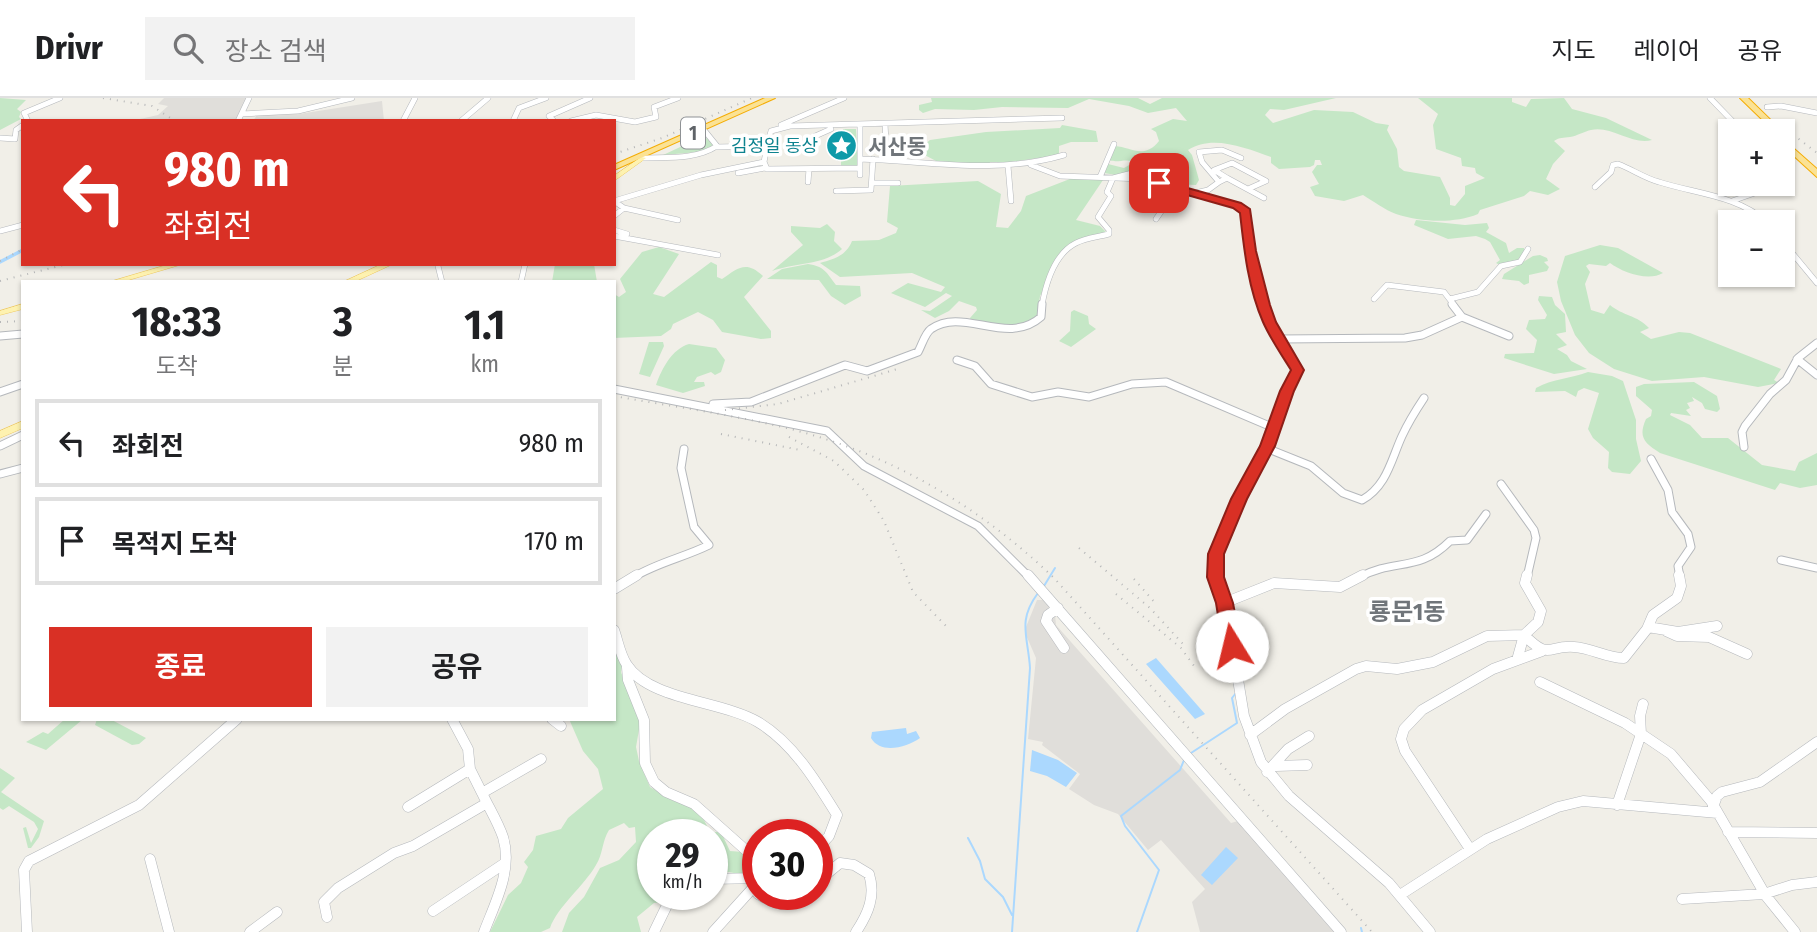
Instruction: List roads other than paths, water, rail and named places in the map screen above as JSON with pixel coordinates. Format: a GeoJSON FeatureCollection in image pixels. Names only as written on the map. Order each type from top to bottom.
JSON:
{"type":"FeatureCollection","features":[{"type":"Feature","properties":{"kind":"highway","name":"1"},"geometry":{"type":"LineString","coordinates":[[643,158],[773,98]]}},
{"type":"Feature","properties":{"kind":"highway","name":"1"},"geometry":{"type":"LineString","coordinates":[[616,168],[773,98]]}},
{"type":"Feature","properties":{"kind":"highway"},"geometry":{"type":"LineString","coordinates":[[1741,98],[1763,119]]}},
{"type":"Feature","properties":{"kind":"highway"},"geometry":{"type":"LineString","coordinates":[[1795,150],[1817,171]]}},
{"type":"Feature","properties":{"kind":"main road","name":"1"},"geometry":{"type":"LineString","coordinates":[[616,168],[643,158]]}},
{"type":"Feature","properties":{"kind":"main road"},"geometry":{"type":"LineString","coordinates":[[616,178],[643,158]]}},
{"type":"Feature","properties":{"kind":"main road"},"geometry":{"type":"LineString","coordinates":[[120,280],[172,266]]}},
{"type":"Feature","properties":{"kind":"main road"},"geometry":{"type":"LineString","coordinates":[[348,280],[379,266]]}},
{"type":"Feature","properties":{"kind":"main road"},"geometry":{"type":"LineString","coordinates":[[349,280],[384,266]]}},
{"type":"Feature","properties":{"kind":"main road"},"geometry":{"type":"LineString","coordinates":[[0,313],[21,307]]}},
{"type":"Feature","properties":{"kind":"main road"},"geometry":{"type":"LineString","coordinates":[[0,433],[21,423]]}},
{"type":"Feature","properties":{"kind":"street"},"geometry":{"type":"LineString","coordinates":[[26,119],[24,113],[60,98]]}},
{"type":"Feature","properties":{"kind":"street"},"geometry":{"type":"LineString","coordinates":[[239,119],[249,98]]}},
{"type":"Feature","properties":{"kind":"street"},"geometry":{"type":"LineString","coordinates":[[242,114],[298,111],[352,98]]}},
{"type":"Feature","properties":{"kind":"street"},"geometry":{"type":"LineString","coordinates":[[404,119],[415,98]]}},
{"type":"Feature","properties":{"kind":"street"},"geometry":{"type":"LineString","coordinates":[[463,119],[488,98]]}},
{"type":"Feature","properties":{"kind":"street"},"geometry":{"type":"LineString","coordinates":[[514,119],[519,108],[545,98]]}},
{"type":"Feature","properties":{"kind":"street"},"geometry":{"type":"LineString","coordinates":[[552,119],[549,116],[590,98]]}},
{"type":"Feature","properties":{"kind":"street"},"geometry":{"type":"LineString","coordinates":[[579,119],[599,114],[625,121],[649,121],[656,117],[654,107],[678,98]]}},
{"type":"Feature","properties":{"kind":"street"},"geometry":{"type":"LineString","coordinates":[[764,165],[769,134],[844,98]]}},
{"type":"Feature","properties":{"kind":"street"},"geometry":{"type":"LineString","coordinates":[[1710,98],[1733,119]]}},
{"type":"Feature","properties":{"kind":"street"},"geometry":{"type":"LineString","coordinates":[[1767,107],[1781,106],[1817,113]]}},
{"type":"Feature","properties":{"kind":"street"},"geometry":{"type":"LineString","coordinates":[[775,129],[1062,117]]}},
{"type":"Feature","properties":{"kind":"street"},"geometry":{"type":"LineString","coordinates":[[885,124],[887,159]]}},
{"type":"Feature","properties":{"kind":"street"},"geometry":{"type":"LineString","coordinates":[[616,200],[690,178],[764,165],[860,172],[860,125]]}},
{"type":"Feature","properties":{"kind":"street"},"geometry":{"type":"LineString","coordinates":[[0,138],[15,139],[16,130],[21,126]]}},
{"type":"Feature","properties":{"kind":"street"},"geometry":{"type":"LineString","coordinates":[[813,137],[813,134],[837,127]]}},
{"type":"Feature","properties":{"kind":"street"},"geometry":{"type":"LineString","coordinates":[[704,130],[716,147]]}},
{"type":"Feature","properties":{"kind":"street"},"geometry":{"type":"LineString","coordinates":[[1100,177],[1114,144]]}},
{"type":"Feature","properties":{"kind":"street"},"geometry":{"type":"LineString","coordinates":[[643,158],[700,154],[716,147],[767,146]]}},
{"type":"Feature","properties":{"kind":"street"},"geometry":{"type":"LineString","coordinates":[[1219,182],[1202,162],[1199,152],[1222,150],[1241,158]]}},
{"type":"Feature","properties":{"kind":"street"},"geometry":{"type":"LineString","coordinates":[[860,159],[887,159],[937,167],[1008,166],[1031,165],[1065,155]]}},
{"type":"Feature","properties":{"kind":"street"},"geometry":{"type":"LineString","coordinates":[[836,191],[871,190],[873,159]]}},
{"type":"Feature","properties":{"kind":"street"},"geometry":{"type":"LineString","coordinates":[[1248,189],[1266,181],[1232,163],[1214,170],[1264,198]]}},
{"type":"Feature","properties":{"kind":"street"},"geometry":{"type":"LineString","coordinates":[[1595,187],[1616,163],[1658,182],[1731,201],[1750,210]]}},
{"type":"Feature","properties":{"kind":"street"},"geometry":{"type":"LineString","coordinates":[[1031,165],[1060,176],[1144,179],[1232,204],[1246,212],[1254,272],[1270,322],[1297,370],[1266,448],[1234,509],[1216,554],[1215,577],[1224,603],[1250,735],[1291,798],[1400,895],[1430,932]]}},
{"type":"Feature","properties":{"kind":"street"},"geometry":{"type":"LineString","coordinates":[[1008,166],[1011,201]]}},
{"type":"Feature","properties":{"kind":"street"},"geometry":{"type":"LineString","coordinates":[[808,182],[809,169]]}},
{"type":"Feature","properties":{"kind":"street"},"geometry":{"type":"LineString","coordinates":[[1113,178],[1144,170]]}},
{"type":"Feature","properties":{"kind":"street"},"geometry":{"type":"LineString","coordinates":[[616,387],[712,403],[751,402],[845,365],[867,371],[884,366],[918,352],[922,339],[929,330],[942,324],[960,323],[1009,330],[1027,327],[1041,317],[1041,298],[1059,259],[1074,244],[1109,234],[1098,216],[1111,196],[1107,192],[1113,178]]}},
{"type":"Feature","properties":{"kind":"street"},"geometry":{"type":"LineString","coordinates":[[1174,189],[1200,193],[1227,178]]}},
{"type":"Feature","properties":{"kind":"street"},"geometry":{"type":"LineString","coordinates":[[872,183],[898,183]]}},
{"type":"Feature","properties":{"kind":"street"},"geometry":{"type":"LineString","coordinates":[[1156,219],[1174,189]]}},
{"type":"Feature","properties":{"kind":"street"},"geometry":{"type":"LineString","coordinates":[[1731,201],[1746,196]]}},
{"type":"Feature","properties":{"kind":"street"},"geometry":{"type":"LineString","coordinates":[[616,202],[624,208],[678,220]]}},
{"type":"Feature","properties":{"kind":"street"},"geometry":{"type":"LineString","coordinates":[[616,214],[624,208]]}},
{"type":"Feature","properties":{"kind":"street"},"geometry":{"type":"LineString","coordinates":[[0,231],[21,226]]}},
{"type":"Feature","properties":{"kind":"street"},"geometry":{"type":"LineString","coordinates":[[616,231],[627,234]]}},
{"type":"Feature","properties":{"kind":"street"},"geometry":{"type":"LineString","coordinates":[[616,236],[718,256]]}},
{"type":"Feature","properties":{"kind":"street"},"geometry":{"type":"LineString","coordinates":[[628,247],[634,241]]}},
{"type":"Feature","properties":{"kind":"street"},"geometry":{"type":"LineString","coordinates":[[1450,299],[1478,292],[1499,268],[1520,262],[1528,249]]}},
{"type":"Feature","properties":{"kind":"street"},"geometry":{"type":"LineString","coordinates":[[1795,256],[1817,283]]}},
{"type":"Feature","properties":{"kind":"street"},"geometry":{"type":"LineString","coordinates":[[1374,299],[1387,285],[1433,289],[1444,292],[1462,317],[1508,335]]}},
{"type":"Feature","properties":{"kind":"street"},"geometry":{"type":"LineString","coordinates":[[1279,339],[1405,338],[1422,335],[1462,317]]}},
{"type":"Feature","properties":{"kind":"street"},"geometry":{"type":"LineString","coordinates":[[0,336],[21,334]]}},
{"type":"Feature","properties":{"kind":"street"},"geometry":{"type":"LineString","coordinates":[[1744,447],[1742,432],[1745,426],[1770,394],[1786,380],[1797,359],[1817,342]]}},
{"type":"Feature","properties":{"kind":"street"},"geometry":{"type":"LineString","coordinates":[[1797,359],[1817,375]]}},
{"type":"Feature","properties":{"kind":"street"},"geometry":{"type":"LineString","coordinates":[[957,360],[975,366],[991,384],[1032,397],[1058,392],[1090,397],[1132,384],[1166,382],[1273,428]]}},
{"type":"Feature","properties":{"kind":"street"},"geometry":{"type":"LineString","coordinates":[[0,392],[21,385]]}},
{"type":"Feature","properties":{"kind":"street"},"geometry":{"type":"LineString","coordinates":[[616,387],[833,434],[843,449],[864,466],[978,526],[1042,589],[1341,932]]}},
{"type":"Feature","properties":{"kind":"street"},"geometry":{"type":"LineString","coordinates":[[1266,448],[1306,464],[1323,474],[1348,497],[1362,500],[1375,491],[1386,477],[1400,439],[1424,398]]}},
{"type":"Feature","properties":{"kind":"street"},"geometry":{"type":"LineString","coordinates":[[0,446],[21,436]]}},
{"type":"Feature","properties":{"kind":"street"},"geometry":{"type":"LineString","coordinates":[[616,588],[646,569],[683,558],[709,545],[694,527],[681,468],[684,449]]}},
{"type":"Feature","properties":{"kind":"street"},"geometry":{"type":"LineString","coordinates":[[1470,849],[1405,751],[1400,739],[1422,709],[1494,668],[1542,650],[1574,648],[1609,658],[1624,658],[1633,650],[1653,615],[1677,598],[1681,586],[1678,566],[1691,547],[1688,534],[1672,512],[1668,490],[1651,459]]}},
{"type":"Feature","properties":{"kind":"street"},"geometry":{"type":"LineString","coordinates":[[0,474],[21,469]]}},
{"type":"Feature","properties":{"kind":"street"},"geometry":{"type":"LineString","coordinates":[[1250,735],[1285,709],[1356,669],[1366,666],[1397,669],[1433,662],[1487,636],[1524,635],[1535,627],[1541,611],[1525,583],[1536,538],[1524,513],[1501,484]]}},
{"type":"Feature","properties":{"kind":"street"},"geometry":{"type":"LineString","coordinates":[[1224,603],[1274,583],[1340,587],[1376,568],[1419,563],[1441,550],[1450,541],[1467,540],[1486,514]]}},
{"type":"Feature","properties":{"kind":"street"},"geometry":{"type":"LineString","coordinates":[[1781,560],[1817,568]]}},
{"type":"Feature","properties":{"kind":"street"},"geometry":{"type":"LineString","coordinates":[[1058,608],[1048,615],[1046,621],[1064,648]]}},
{"type":"Feature","properties":{"kind":"street"},"geometry":{"type":"LineString","coordinates":[[1648,627],[1678,632],[1717,626]]}},
{"type":"Feature","properties":{"kind":"street"},"geometry":{"type":"LineString","coordinates":[[1666,631],[1677,636],[1709,637],[1747,654]]}},
{"type":"Feature","properties":{"kind":"street"},"geometry":{"type":"LineString","coordinates":[[1524,635],[1542,650]]}},
{"type":"Feature","properties":{"kind":"street"},"geometry":{"type":"LineString","coordinates":[[1517,660],[1524,635]]}},
{"type":"Feature","properties":{"kind":"street"},"geometry":{"type":"LineString","coordinates":[[616,637],[627,667],[628,680],[645,720],[645,763],[654,782],[666,792],[694,804],[742,847]]}},
{"type":"Feature","properties":{"kind":"street"},"geometry":{"type":"LineString","coordinates":[[627,667],[636,676],[683,697],[734,711],[756,721],[781,738],[799,757],[837,815],[833,826]]}},
{"type":"Feature","properties":{"kind":"street"},"geometry":{"type":"LineString","coordinates":[[1540,682],[1641,734],[1671,753],[1740,847],[1764,894],[1795,932]]}},
{"type":"Feature","properties":{"kind":"street"},"geometry":{"type":"LineString","coordinates":[[1617,805],[1641,734],[1640,716],[1643,704]]}},
{"type":"Feature","properties":{"kind":"street"},"geometry":{"type":"LineString","coordinates":[[27,932],[24,870],[29,861],[139,805],[235,721]]}},
{"type":"Feature","properties":{"kind":"street"},"geometry":{"type":"LineString","coordinates":[[453,721],[468,749],[470,769],[503,838],[503,878],[484,932]]}},
{"type":"Feature","properties":{"kind":"street"},"geometry":{"type":"LineString","coordinates":[[1271,769],[1289,748],[1302,744],[1308,736]]}},
{"type":"Feature","properties":{"kind":"street"},"geometry":{"type":"LineString","coordinates":[[1715,810],[1717,796],[1722,792],[1766,779],[1817,741]]}},
{"type":"Feature","properties":{"kind":"street"},"geometry":{"type":"LineString","coordinates":[[327,917],[324,902],[338,888],[394,853],[413,846],[541,759]]}},
{"type":"Feature","properties":{"kind":"street"},"geometry":{"type":"LineString","coordinates":[[1271,769],[1307,765]]}},
{"type":"Feature","properties":{"kind":"street"},"geometry":{"type":"LineString","coordinates":[[408,807],[470,769]]}},
{"type":"Feature","properties":{"kind":"street"},"geometry":{"type":"LineString","coordinates":[[1400,895],[1509,827],[1562,806],[1583,801],[1715,810]]}},
{"type":"Feature","properties":{"kind":"street"},"geometry":{"type":"LineString","coordinates":[[1728,832],[1749,834],[1757,830],[1793,835],[1817,833]]}},
{"type":"Feature","properties":{"kind":"street"},"geometry":{"type":"LineString","coordinates":[[150,859],[169,932]]}},
{"type":"Feature","properties":{"kind":"street"},"geometry":{"type":"LineString","coordinates":[[433,911],[505,863]]}},
{"type":"Feature","properties":{"kind":"street"},"geometry":{"type":"LineString","coordinates":[[833,869],[840,863],[854,865],[869,874],[874,890],[865,919],[856,932]]}},
{"type":"Feature","properties":{"kind":"street"},"geometry":{"type":"LineString","coordinates":[[1682,899],[1764,894],[1792,884],[1817,882]]}},
{"type":"Feature","properties":{"kind":"street"},"geometry":{"type":"LineString","coordinates":[[713,932],[742,901]]}},
{"type":"Feature","properties":{"kind":"street"},"geometry":{"type":"LineString","coordinates":[[654,932],[665,910]]}},
{"type":"Feature","properties":{"kind":"street"},"geometry":{"type":"LineString","coordinates":[[250,932],[277,912]]}},
{"type":"Feature","properties":{"kind":"water"},"geometry":{"type":"Polygon","coordinates":[[[1156,658],[1205,714],[1195,719],[1146,664],[1156,658]]]}},
{"type":"Feature","properties":{"kind":"water"},"geometry":{"type":"Polygon","coordinates":[[[906,728],[907,734],[916,731],[920,738],[908,744],[887,748],[875,743],[871,738],[872,732],[906,728]]]}},
{"type":"Feature","properties":{"kind":"water"},"geometry":{"type":"Polygon","coordinates":[[[1032,750],[1058,760],[1077,773],[1066,787],[1047,776],[1030,771],[1032,750]]]}},
{"type":"Feature","properties":{"kind":"water"},"geometry":{"type":"Polygon","coordinates":[[[1226,847],[1238,858],[1212,885],[1201,875],[1226,847]]]}},
{"type":"Feature","properties":{"kind":"waterway"},"geometry":{"type":"LineString","coordinates":[[0,262],[21,251]]}},
{"type":"Feature","properties":{"kind":"waterway"},"geometry":{"type":"LineString","coordinates":[[1044,586],[1055,568]]}},
{"type":"Feature","properties":{"kind":"waterway"},"geometry":{"type":"LineString","coordinates":[[1012,932],[1030,668],[1025,629],[1028,612],[1038,593]]}},
{"type":"Feature","properties":{"kind":"waterway"},"geometry":{"type":"LineString","coordinates":[[1191,753],[1237,723],[1232,698],[1236,693]]}},
{"type":"Feature","properties":{"kind":"waterway"},"geometry":{"type":"LineString","coordinates":[[1137,932],[1159,870],[1125,826],[1121,816],[1180,770],[1184,760]]}},
{"type":"Feature","properties":{"kind":"waterway"},"geometry":{"type":"LineString","coordinates":[[968,838],[980,861],[985,879],[1003,897],[1012,915]]}},
{"type":"Feature","properties":{"kind":"waterway"},"geometry":{"type":"LineString","coordinates":[[1361,928],[1362,932]]}},
{"type":"Feature","properties":{"kind":"railway"},"geometry":{"type":"LineString","coordinates":[[103,98],[152,106],[172,119]]}},
{"type":"Feature","properties":{"kind":"railway"},"geometry":{"type":"LineString","coordinates":[[616,153],[662,138],[752,98]]}},
{"type":"Feature","properties":{"kind":"railway"},"geometry":{"type":"LineString","coordinates":[[1795,136],[1817,153]]}},
{"type":"Feature","properties":{"kind":"railway"},"geometry":{"type":"LineString","coordinates":[[0,261],[21,250]]}},
{"type":"Feature","properties":{"kind":"railway"},"geometry":{"type":"LineString","coordinates":[[0,281],[59,266]]}},
{"type":"Feature","properties":{"kind":"railway"},"geometry":{"type":"LineString","coordinates":[[0,322],[21,321]]}},
{"type":"Feature","properties":{"kind":"railway"},"geometry":{"type":"LineString","coordinates":[[725,410],[778,404],[901,368]]}},
{"type":"Feature","properties":{"kind":"railway"},"geometry":{"type":"LineString","coordinates":[[616,396],[752,420],[834,442],[903,470],[997,529],[1054,578],[1372,932]]}},
{"type":"Feature","properties":{"kind":"railway"},"geometry":{"type":"LineString","coordinates":[[721,434],[800,450]]}},
{"type":"Feature","properties":{"kind":"railway"},"geometry":{"type":"LineString","coordinates":[[789,437],[834,461],[864,490],[884,521],[913,592],[947,627]]}},
{"type":"Feature","properties":{"kind":"railway"},"geometry":{"type":"LineString","coordinates":[[1079,548],[1150,608],[1183,644]]}},
{"type":"Feature","properties":{"kind":"railway"},"geometry":{"type":"LineString","coordinates":[[1134,579],[1157,605]]}},
{"type":"Feature","properties":{"kind":"railway"},"geometry":{"type":"LineString","coordinates":[[1116,594],[1181,648],[1197,670]]}},
{"type":"Feature","properties":{"kind":"place","name":"김정일 동상"},"geometry":{"type":"Point","coordinates":[841,146]}},
{"type":"Feature","properties":{"kind":"district","name":"서산동"},"geometry":{"type":"Point","coordinates":[897,147]}},
{"type":"Feature","properties":{"kind":"district","name":"룡문1동"},"geometry":{"type":"Point","coordinates":[1407,612]}}]}
